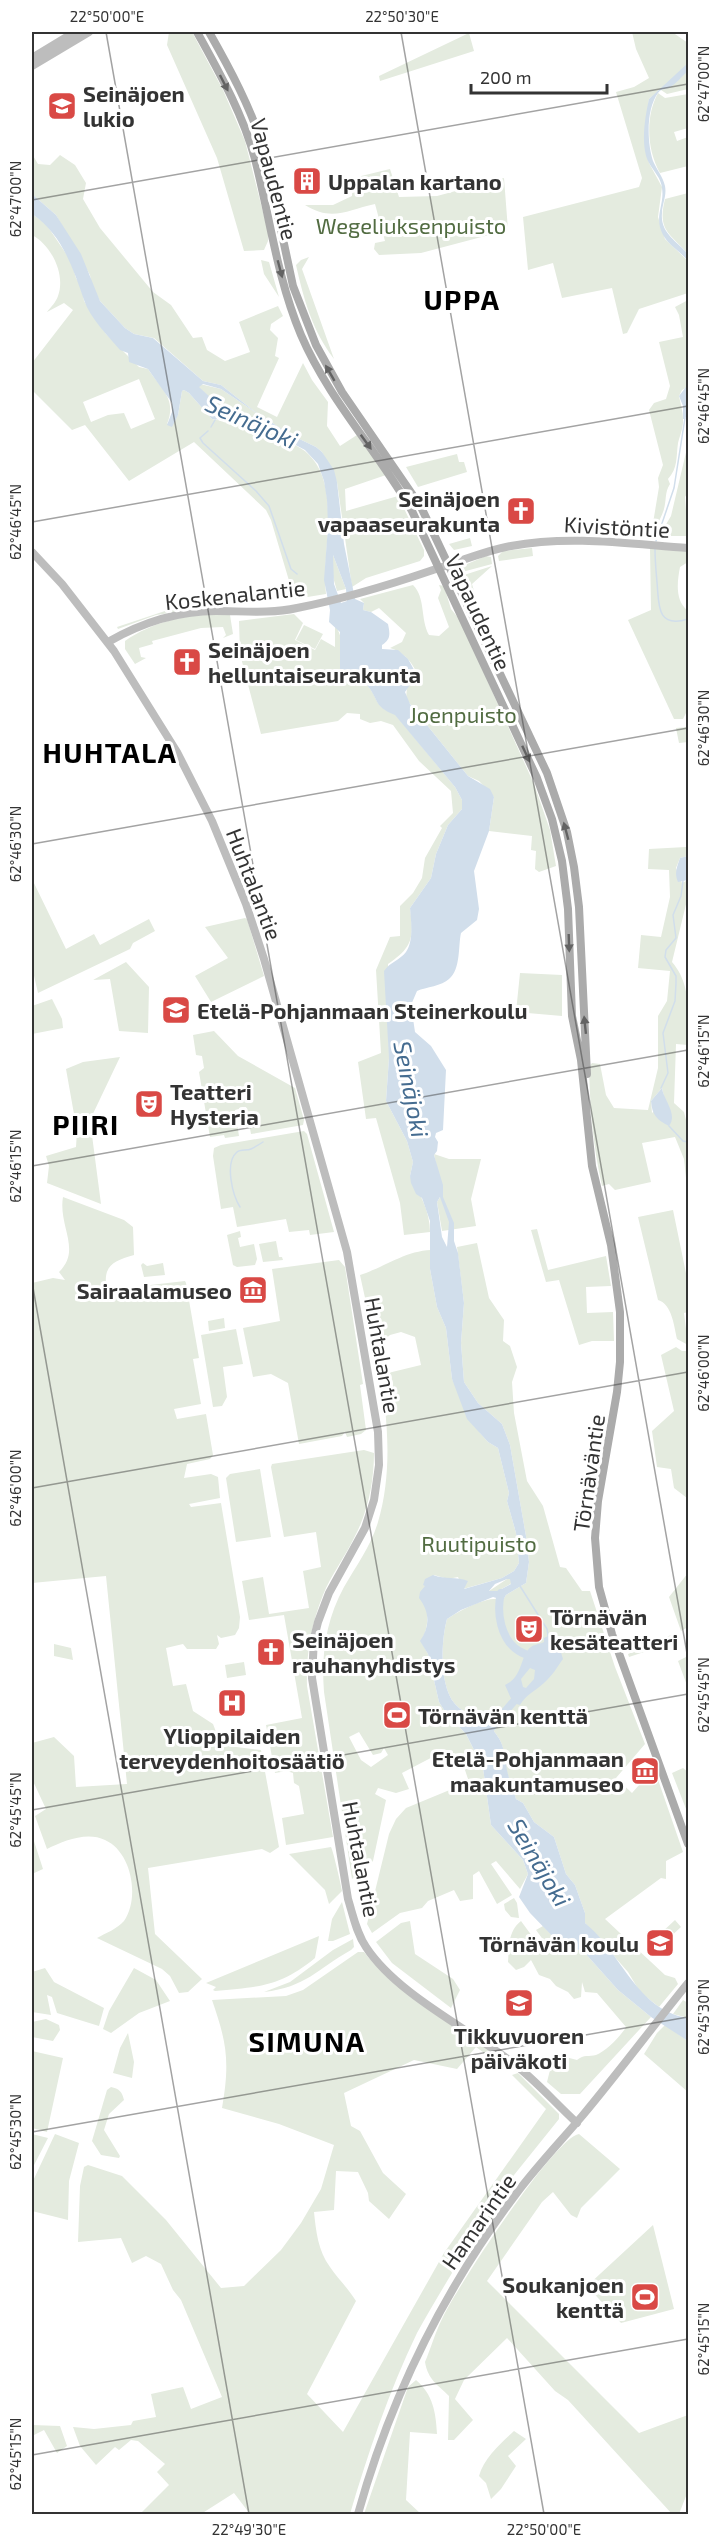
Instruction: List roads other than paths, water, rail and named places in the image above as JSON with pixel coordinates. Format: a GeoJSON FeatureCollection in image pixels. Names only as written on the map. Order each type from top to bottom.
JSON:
{"type":"FeatureCollection","features":[{"type":"Feature","properties":{"kind":"main road"},"geometry":{"type":"LineString","coordinates":[[32,58],[75,32]]}},
{"type":"Feature","properties":{"kind":"main road"},"geometry":{"type":"LineString","coordinates":[[32,66],[89,32]]}},
{"type":"Feature","properties":{"kind":"main road","name":"Vapaudentie"},"geometry":{"type":"LineString","coordinates":[[197,32],[228,91],[247,134],[285,288],[304,342],[337,403],[398,486],[537,778],[554,825],[565,884],[572,1016],[586,1105],[592,1166],[601,1203]]}},
{"type":"Feature","properties":{"kind":"main road","name":"Vapaudentie"},"geometry":{"type":"LineString","coordinates":[[209,32],[239,88],[257,129],[264,150],[293,286],[315,345],[347,401],[421,507],[547,773],[567,832],[579,907],[587,1060],[586,1105]]}},
{"type":"Feature","properties":{"kind":"main road","name":"Kivistöntie"},"geometry":{"type":"LineString","coordinates":[[439,568],[494,550],[546,541],[587,541],[688,548]]}},
{"type":"Feature","properties":{"kind":"main road","name":"Huhtalantie"},"geometry":{"type":"LineString","coordinates":[[32,552],[62,584],[108,642],[161,724],[194,784],[242,895],[264,959],[348,1255],[376,1420],[379,1466],[374,1500],[365,1528],[329,1593],[318,1622],[314,1638],[312,1678],[348,1899],[354,1922],[373,1957],[397,1982],[511,2061],[576,2122]]}},
{"type":"Feature","properties":{"kind":"main road","name":"Koskenalantie"},"geometry":{"type":"LineString","coordinates":[[108,642],[146,623],[181,614],[217,611],[279,611],[365,592],[439,568]]}},
{"type":"Feature","properties":{"kind":"main road","name":"Törnäväntie"},"geometry":{"type":"LineString","coordinates":[[601,1203],[615,1265],[621,1332],[616,1407],[597,1515],[595,1546],[599,1587],[612,1634],[688,1844]]}},
{"type":"Feature","properties":{"kind":"main road","name":"Hamarintie"},"geometry":{"type":"LineString","coordinates":[[358,2514],[377,2452],[411,2368],[465,2269],[516,2193],[688,1983]]}},
{"type":"Feature","properties":{"kind":"water"},"geometry":{"type":"Polygon","coordinates":[[[688,63],[687,72],[672,86],[658,93],[651,108],[649,126],[653,161],[665,186],[662,220],[666,231],[688,254],[688,261],[667,241],[661,231],[659,218],[661,184],[646,156],[644,140],[649,99],[688,63]]]}},
{"type":"Feature","properties":{"kind":"water","name":"Seinäjoki"},"geometry":{"type":"Polygon","coordinates":[[[32,194],[56,215],[81,254],[100,301],[125,328],[134,334],[153,338],[203,381],[221,385],[254,411],[322,452],[334,470],[337,482],[344,544],[355,599],[364,603],[363,610],[371,612],[388,624],[389,636],[382,645],[382,649],[398,650],[408,659],[417,675],[405,692],[410,704],[468,776],[490,789],[494,797],[489,831],[474,871],[479,909],[477,920],[461,933],[456,969],[453,975],[442,983],[417,991],[411,1005],[415,1032],[431,1046],[446,1070],[443,1130],[436,1133],[435,1137],[438,1142],[434,1155],[443,1185],[443,1197],[454,1223],[454,1241],[458,1253],[464,1303],[461,1343],[464,1382],[478,1403],[502,1424],[510,1445],[529,1562],[526,1583],[506,1595],[503,1600],[493,1597],[461,1610],[447,1619],[443,1639],[444,1675],[446,1686],[455,1704],[489,1726],[503,1746],[516,1799],[523,1803],[534,1822],[554,1837],[566,1874],[575,1885],[585,1913],[585,1923],[598,1935],[642,1992],[655,2004],[670,2013],[688,2018],[688,2041],[651,2017],[618,1990],[584,1952],[557,1941],[530,1913],[519,1897],[528,1874],[523,1860],[491,1825],[483,1768],[466,1734],[439,1702],[428,1654],[420,1641],[427,1625],[427,1614],[419,1598],[425,1586],[423,1585],[425,1579],[433,1575],[468,1581],[464,1589],[502,1578],[514,1571],[519,1563],[516,1533],[507,1501],[509,1493],[498,1448],[488,1442],[467,1419],[452,1379],[446,1328],[437,1307],[430,1269],[430,1221],[422,1198],[416,1194],[411,1183],[413,1162],[407,1141],[386,1101],[389,1058],[384,971],[404,955],[409,947],[410,908],[431,878],[436,854],[448,825],[462,809],[462,800],[455,787],[395,715],[379,705],[365,683],[351,683],[343,680],[340,672],[340,632],[329,622],[330,610],[324,580],[328,526],[327,500],[318,464],[305,450],[273,433],[249,430],[233,421],[212,419],[184,390],[178,415],[172,427],[167,425],[172,412],[172,403],[148,369],[129,362],[128,353],[120,350],[95,320],[87,307],[65,252],[51,231],[32,214],[32,194]],[[203,384],[199,387],[223,409],[264,422],[261,416],[221,389],[203,384]],[[333,555],[334,584],[341,603],[347,601],[346,589],[333,555]],[[440,1197],[437,1202],[442,1237],[447,1247],[449,1222],[440,1197]],[[507,1579],[495,1584],[489,1591],[498,1591],[511,1584],[510,1579],[507,1579]]]}},
{"type":"Feature","properties":{"kind":"water"},"geometry":{"type":"Polygon","coordinates":[[[688,387],[688,412],[683,419],[683,406],[679,396],[688,387]]]}},
{"type":"Feature","properties":{"kind":"water"},"geometry":{"type":"Polygon","coordinates":[[[688,856],[688,880],[678,882],[676,873],[680,858],[688,856]]]}},
{"type":"Feature","properties":{"kind":"water"},"geometry":{"type":"Polygon","coordinates":[[[662,1088],[672,1117],[669,1126],[656,1116],[651,1101],[662,1088]]]}},
{"type":"Feature","properties":{"kind":"water"},"geometry":{"type":"Polygon","coordinates":[[[554,1637],[563,1659],[553,1674],[528,1695],[520,1705],[513,1703],[505,1685],[515,1678],[525,1654],[533,1646],[544,1642],[544,1638],[554,1637]],[[530,1668],[521,1679],[523,1687],[526,1688],[534,1679],[535,1670],[530,1668]]]}},
{"type":"Feature","properties":{"kind":"waterway"},"geometry":{"type":"LineString","coordinates":[[656,541],[674,488],[685,418]]}},
{"type":"Feature","properties":{"kind":"waterway","name":"Seinäjoki"},"geometry":{"type":"LineString","coordinates":[[211,427],[215,420]]}},
{"type":"Feature","properties":{"kind":"waterway"},"geometry":{"type":"LineString","coordinates":[[208,431],[200,438],[203,443],[256,491],[269,506],[291,569],[297,574]]}},
{"type":"Feature","properties":{"kind":"waterway"},"geometry":{"type":"LineString","coordinates":[[655,549],[661,612],[670,621],[688,619]]}},
{"type":"Feature","properties":{"kind":"waterway"},"geometry":{"type":"LineString","coordinates":[[661,1088],[668,1073],[663,1033],[675,1001],[676,983],[676,976],[665,957],[666,950],[676,938],[673,915],[681,896],[683,881]]}},
{"type":"Feature","properties":{"kind":"waterway"},"geometry":{"type":"LineString","coordinates":[[669,1126],[683,1141],[688,1142]]}},
{"type":"Feature","properties":{"kind":"waterway"},"geometry":{"type":"LineString","coordinates":[[240,1207],[231,1180],[233,1157],[237,1152],[251,1149],[263,1142]]}},
{"type":"Feature","properties":{"kind":"waterway"},"geometry":{"type":"LineString","coordinates":[[520,1586],[547,1629],[548,1636]]}},
{"type":"Feature","properties":{"kind":"waterway"},"geometry":{"type":"LineString","coordinates":[[501,1593],[499,1609],[504,1633],[513,1646],[533,1658]]}},
{"type":"Feature","properties":{"kind":"waterway"},"geometry":{"type":"LineString","coordinates":[[491,1728],[520,1694]]}},
{"type":"Feature","properties":{"kind":"place","name":"Seinäjoen lukio"},"geometry":{"type":"Point","coordinates":[62,106]}},
{"type":"Feature","properties":{"kind":"place","name":"Uppalan kartano"},"geometry":{"type":"Point","coordinates":[307,181]}},
{"type":"Feature","properties":{"kind":"place","name":"Seinäjoen vapaaseurakunta"},"geometry":{"type":"Point","coordinates":[521,511]}},
{"type":"Feature","properties":{"kind":"place","name":"Seinäjoen helluntaiseurakunta"},"geometry":{"type":"Point","coordinates":[187,662]}},
{"type":"Feature","properties":{"kind":"place","name":"Etelä-Pohjanmaan Steinerkoulu"},"geometry":{"type":"Point","coordinates":[176,1010]}},
{"type":"Feature","properties":{"kind":"place","name":"Teatteri Hysteria"},"geometry":{"type":"Point","coordinates":[149,1104]}},
{"type":"Feature","properties":{"kind":"place","name":"Sairaalamuseo"},"geometry":{"type":"Point","coordinates":[253,1290]}},
{"type":"Feature","properties":{"kind":"place","name":"Törnävän kesäteatteri"},"geometry":{"type":"Point","coordinates":[529,1629]}},
{"type":"Feature","properties":{"kind":"place","name":"Seinäjoen rauhanyhdistys"},"geometry":{"type":"Point","coordinates":[271,1652]}},
{"type":"Feature","properties":{"kind":"place","name":"Ylioppilaiden terveydenhoitosäätiö"},"geometry":{"type":"Point","coordinates":[232,1703]}},
{"type":"Feature","properties":{"kind":"place","name":"Törnävän kenttä"},"geometry":{"type":"Point","coordinates":[397,1715]}},
{"type":"Feature","properties":{"kind":"place","name":"Etelä-Pohjanmaan maakuntamuseo"},"geometry":{"type":"Point","coordinates":[645,1771]}},
{"type":"Feature","properties":{"kind":"place","name":"Törnävän koulu"},"geometry":{"type":"Point","coordinates":[660,1943]}},
{"type":"Feature","properties":{"kind":"place","name":"Tikkuvuoren päiväkoti"},"geometry":{"type":"Point","coordinates":[519,2003]}},
{"type":"Feature","properties":{"kind":"place","name":"Soukanjoen kenttä"},"geometry":{"type":"Point","coordinates":[645,2297]}},
{"type":"Feature","properties":{"kind":"district","name":"UPPA"},"geometry":{"type":"Point","coordinates":[462,299]}},
{"type":"Feature","properties":{"kind":"district","name":"HUHTALA"},"geometry":{"type":"Point","coordinates":[110,752]}},
{"type":"Feature","properties":{"kind":"district","name":"PIIRI"},"geometry":{"type":"Point","coordinates":[86,1124]}},
{"type":"Feature","properties":{"kind":"district","name":"SIMUNA"},"geometry":{"type":"Point","coordinates":[307,2041]}},
{"type":"Feature","properties":{"kind":"park label","name":"Wegeliuksenpuisto"},"geometry":{"type":"Point","coordinates":[411,225]}},
{"type":"Feature","properties":{"kind":"park label","name":"Joenpuisto"},"geometry":{"type":"Point","coordinates":[463,714]}},
{"type":"Feature","properties":{"kind":"park label","name":"Ruutipuisto"},"geometry":{"type":"Point","coordinates":[479,1543]}}]}
